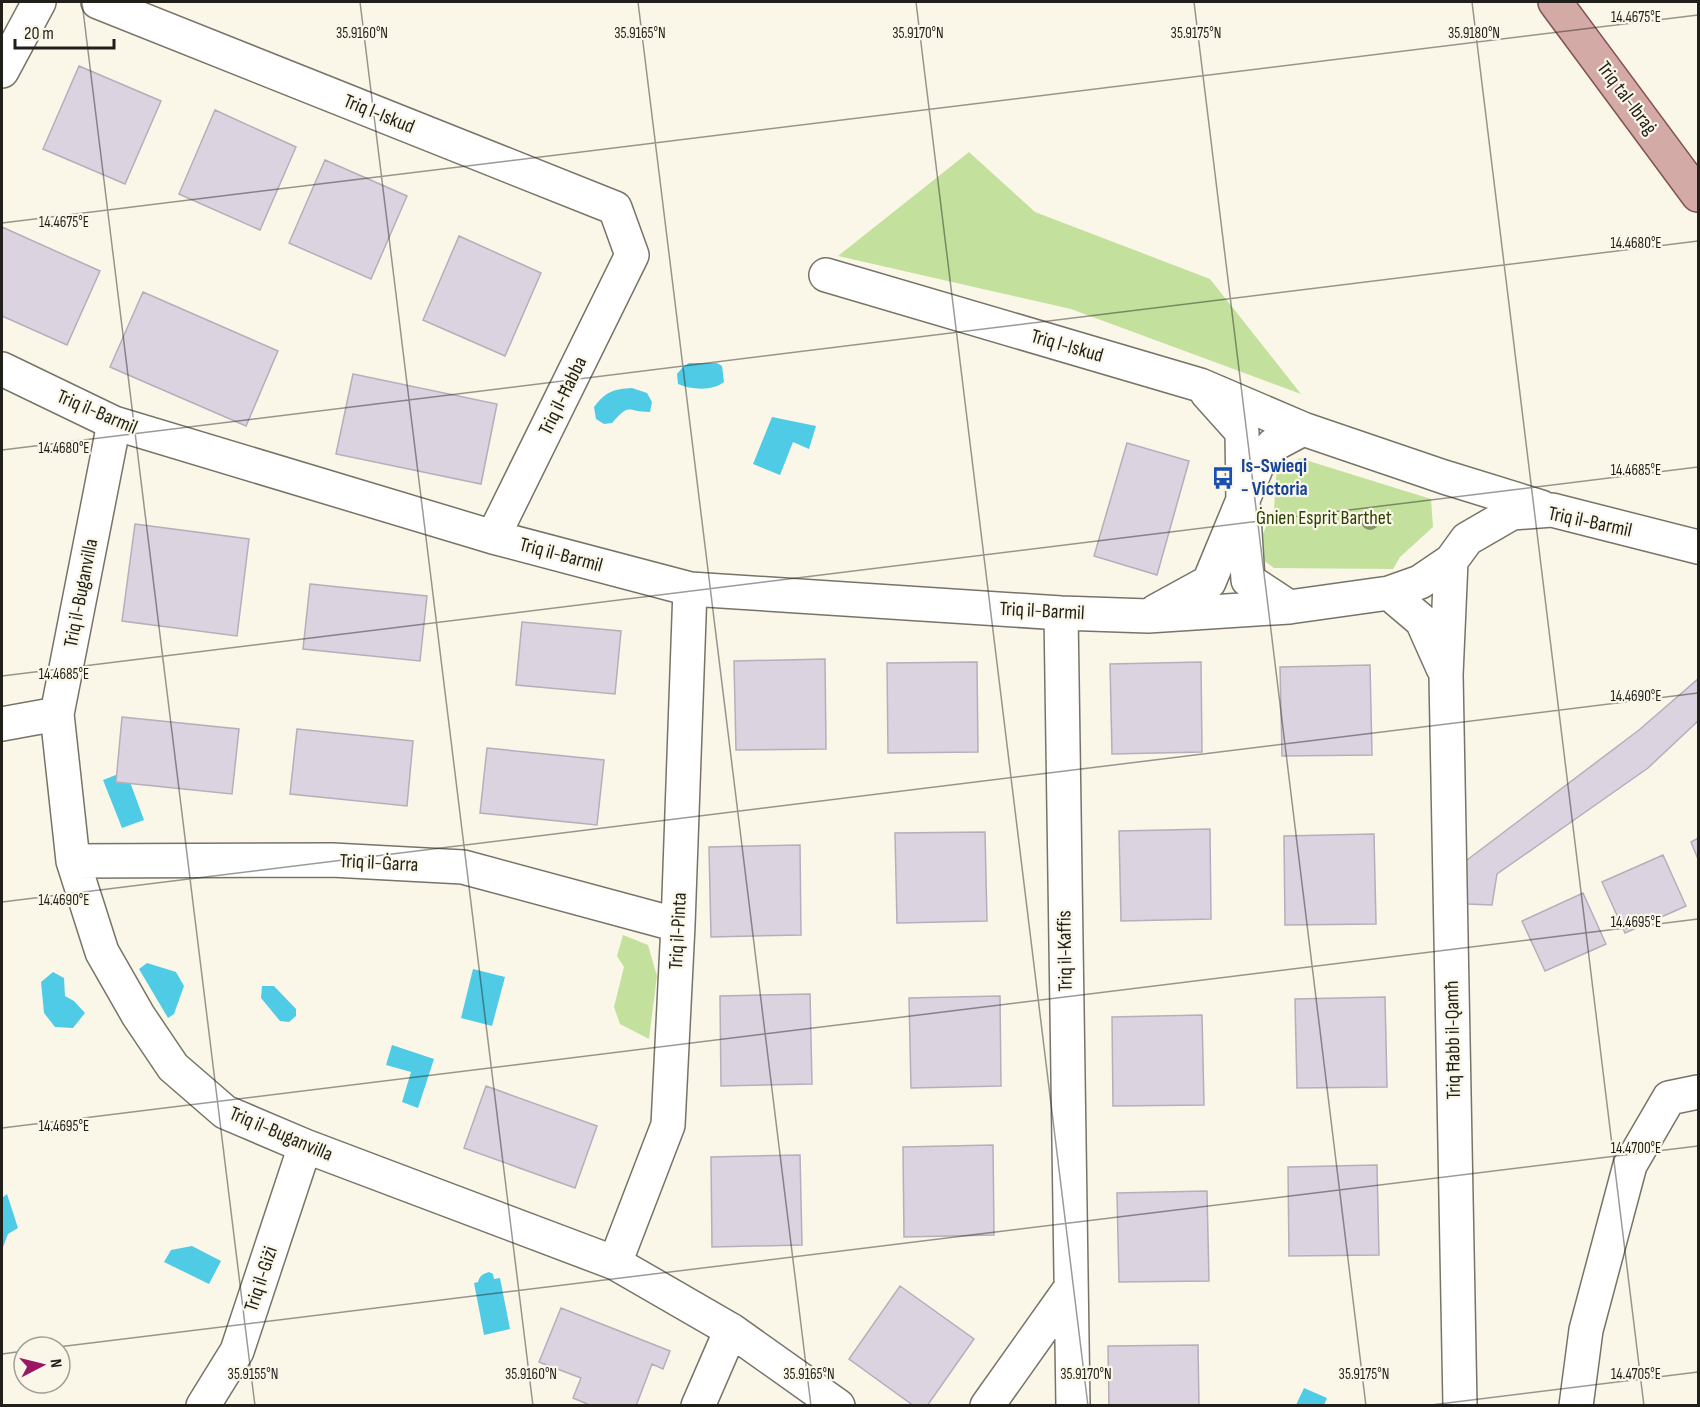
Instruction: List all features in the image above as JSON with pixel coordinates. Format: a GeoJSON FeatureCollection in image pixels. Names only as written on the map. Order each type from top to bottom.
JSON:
{"type":"FeatureCollection","features":[{"type":"Feature","properties":{"kind":"main road","name":"Triq tal-Ibraġ"},"geometry":{"type":"LineString","coordinates":[[1555,2],[1698,195]]}},
{"type":"Feature","properties":{"kind":"street"},"geometry":{"type":"LineString","coordinates":[[2,71],[39,2]]}},
{"type":"Feature","properties":{"kind":"street","name":"Triq l-Iskud"},"geometry":{"type":"LineString","coordinates":[[98,2],[615,208],[632,255]]}},
{"type":"Feature","properties":{"kind":"street","name":"Triq il-Ħabba"},"geometry":{"type":"LineString","coordinates":[[493,537],[632,255]]}},
{"type":"Feature","properties":{"kind":"street","name":"Triq l-Iskud"},"geometry":{"type":"LineString","coordinates":[[826,275],[1200,385],[1303,429],[1444,477],[1552,510]]}},
{"type":"Feature","properties":{"kind":"street","name":"Triq il-Barmil"},"geometry":{"type":"LineString","coordinates":[[2,369],[114,423],[493,537],[690,589],[1061,613],[1148,616],[1289,607],[1389,593],[1420,582],[1459,550],[1512,513],[1552,510],[1698,547]]}},
{"type":"Feature","properties":{"kind":"street"},"geometry":{"type":"LineString","coordinates":[[1200,385],[1242,432],[1248,580],[1289,607]]}},
{"type":"Feature","properties":{"kind":"street","name":"Triq il-Buganvilla"},"geometry":{"type":"LineString","coordinates":[[114,423],[57,714],[73,861],[102,952],[138,1015],[173,1067],[225,1112],[305,1146],[615,1263],[731,1330],[838,1406]]}},
{"type":"Feature","properties":{"kind":"street"},"geometry":{"type":"LineString","coordinates":[[1148,616],[1209,582],[1257,466],[1273,445],[1303,429]]}},
{"type":"Feature","properties":{"kind":"street"},"geometry":{"type":"LineString","coordinates":[[1444,477],[1470,514],[1459,550]]}},
{"type":"Feature","properties":{"kind":"street","name":"Triq Ħabb il-Qamħ"},"geometry":{"type":"LineString","coordinates":[[1459,550],[1446,675],[1460,1406]]}},
{"type":"Feature","properties":{"kind":"street","name":"Triq il-Pinta"},"geometry":{"type":"LineString","coordinates":[[615,1263],[668,1125],[690,589]]}},
{"type":"Feature","properties":{"kind":"street","name":"Triq Ħabb il-Qamħ"},"geometry":{"type":"LineString","coordinates":[[1389,593],[1422,621],[1446,675]]}},
{"type":"Feature","properties":{"kind":"street","name":"Triq il-Kaffis"},"geometry":{"type":"LineString","coordinates":[[1061,613],[1073,1406]]}},
{"type":"Feature","properties":{"kind":"street"},"geometry":{"type":"LineString","coordinates":[[2,724],[57,714]]}},
{"type":"Feature","properties":{"kind":"street","name":"Triq il-Ġarra"},"geometry":{"type":"LineString","coordinates":[[73,861],[332,860],[463,867],[678,925]]}},
{"type":"Feature","properties":{"kind":"street"},"geometry":{"type":"LineString","coordinates":[[1576,1406],[1586,1330],[1630,1165],[1669,1098],[1698,1092]]}},
{"type":"Feature","properties":{"kind":"street","name":"Triq il-Giżi"},"geometry":{"type":"LineString","coordinates":[[203,1406],[237,1351],[305,1146]]}},
{"type":"Feature","properties":{"kind":"street"},"geometry":{"type":"LineString","coordinates":[[987,1406],[1070,1289]]}},
{"type":"Feature","properties":{"kind":"street"},"geometry":{"type":"LineString","coordinates":[[698,1406],[731,1330]]}},
{"type":"Feature","properties":{"kind":"green space"},"geometry":{"type":"Polygon","coordinates":[[[969,152],[1035,212],[1210,279],[1301,394],[1071,309],[838,256],[969,152]]]}},
{"type":"Feature","properties":{"kind":"green space","name":"Ġnien Esprit Barthet"},"geometry":{"type":"Polygon","coordinates":[[[1299,458],[1431,499],[1433,527],[1400,557],[1393,569],[1274,568],[1259,557],[1260,540],[1274,509],[1277,464],[1283,460],[1296,465],[1299,458]]]}},
{"type":"Feature","properties":{"kind":"green space"},"geometry":{"type":"Polygon","coordinates":[[[623,935],[648,945],[657,976],[649,1039],[620,1024],[614,1007],[624,967],[617,956],[623,935]]]}},
{"type":"Feature","properties":{"kind":"water"},"geometry":{"type":"Polygon","coordinates":[[[689,363],[717,363],[722,366],[724,382],[702,389],[678,384],[677,374],[689,363]]]}},
{"type":"Feature","properties":{"kind":"water"},"geometry":{"type":"Polygon","coordinates":[[[632,388],[647,393],[652,402],[650,412],[626,410],[612,423],[604,424],[596,419],[594,407],[602,397],[615,390],[632,388]]]}},
{"type":"Feature","properties":{"kind":"water"},"geometry":{"type":"Polygon","coordinates":[[[772,417],[816,426],[809,449],[793,442],[780,475],[753,464],[772,417]]]}},
{"type":"Feature","properties":{"kind":"water"},"geometry":{"type":"Polygon","coordinates":[[[126,771],[144,820],[122,828],[103,780],[126,771]]]}},
{"type":"Feature","properties":{"kind":"water"},"geometry":{"type":"Polygon","coordinates":[[[147,963],[176,972],[184,986],[174,1014],[168,1018],[139,969],[147,963]]]}},
{"type":"Feature","properties":{"kind":"water"},"geometry":{"type":"Polygon","coordinates":[[[473,969],[505,977],[492,1026],[461,1018],[473,969]]]}},
{"type":"Feature","properties":{"kind":"water"},"geometry":{"type":"Polygon","coordinates":[[[53,972],[64,978],[65,996],[74,1001],[85,1013],[73,1028],[55,1027],[44,1013],[41,982],[53,972]]]}},
{"type":"Feature","properties":{"kind":"water"},"geometry":{"type":"Polygon","coordinates":[[[262,986],[274,986],[296,1009],[296,1016],[289,1022],[280,1021],[261,998],[262,986]]]}},
{"type":"Feature","properties":{"kind":"water"},"geometry":{"type":"Polygon","coordinates":[[[392,1045],[434,1059],[418,1108],[402,1102],[411,1072],[386,1065],[392,1045]]]}},
{"type":"Feature","properties":{"kind":"water"},"geometry":{"type":"Polygon","coordinates":[[[7,1194],[18,1228],[8,1234],[2,1248],[2,1198],[7,1194]]]}},
{"type":"Feature","properties":{"kind":"water"},"geometry":{"type":"Polygon","coordinates":[[[192,1246],[221,1261],[209,1284],[164,1262],[171,1250],[192,1246]]]}},
{"type":"Feature","properties":{"kind":"water"},"geometry":{"type":"Polygon","coordinates":[[[489,1272],[493,1274],[494,1279],[500,1278],[510,1329],[484,1335],[474,1283],[489,1272]]]}},
{"type":"Feature","properties":{"kind":"water"},"geometry":{"type":"Polygon","coordinates":[[[1304,1388],[1327,1398],[1324,1405],[1296,1405],[1304,1388]]]}},
{"type":"Feature","properties":{"kind":"building"},"geometry":{"type":"Polygon","coordinates":[[[79,66],[161,101],[125,184],[43,149],[79,66]]]}},
{"type":"Feature","properties":{"kind":"building"},"geometry":{"type":"Polygon","coordinates":[[[215,110],[296,147],[260,230],[179,194],[215,110]]]}},
{"type":"Feature","properties":{"kind":"building"},"geometry":{"type":"Polygon","coordinates":[[[325,160],[407,196],[371,279],[289,243],[325,160]]]}},
{"type":"Feature","properties":{"kind":"building"},"geometry":{"type":"Polygon","coordinates":[[[2,227],[100,271],[67,345],[2,316],[2,227]]]}},
{"type":"Feature","properties":{"kind":"building"},"geometry":{"type":"Polygon","coordinates":[[[459,236],[541,273],[505,356],[423,320],[459,236]]]}},
{"type":"Feature","properties":{"kind":"building"},"geometry":{"type":"Polygon","coordinates":[[[143,292],[278,351],[246,426],[110,367],[143,292]]]}},
{"type":"Feature","properties":{"kind":"building"},"geometry":{"type":"Polygon","coordinates":[[[353,374],[497,404],[481,484],[336,454],[353,374]]]}},
{"type":"Feature","properties":{"kind":"building"},"geometry":{"type":"Polygon","coordinates":[[[1127,443],[1189,461],[1157,575],[1094,556],[1127,443]]]}},
{"type":"Feature","properties":{"kind":"building"},"geometry":{"type":"Polygon","coordinates":[[[135,524],[249,539],[237,636],[122,621],[135,524]]]}},
{"type":"Feature","properties":{"kind":"building"},"geometry":{"type":"Polygon","coordinates":[[[310,584],[427,596],[420,661],[303,649],[310,584]]]}},
{"type":"Feature","properties":{"kind":"building"},"geometry":{"type":"Polygon","coordinates":[[[522,622],[621,631],[615,694],[516,685],[522,622]]]}},
{"type":"Feature","properties":{"kind":"building"},"geometry":{"type":"Polygon","coordinates":[[[825,659],[826,749],[736,750],[734,661],[825,659]]]}},
{"type":"Feature","properties":{"kind":"building"},"geometry":{"type":"Polygon","coordinates":[[[977,662],[978,752],[888,753],[887,663],[977,662]]]}},
{"type":"Feature","properties":{"kind":"building"},"geometry":{"type":"Polygon","coordinates":[[[1201,662],[1202,752],[1112,754],[1110,664],[1201,662]]]}},
{"type":"Feature","properties":{"kind":"building"},"geometry":{"type":"Polygon","coordinates":[[[1370,665],[1372,755],[1282,756],[1280,667],[1370,665]]]}},
{"type":"Feature","properties":{"kind":"building"},"geometry":{"type":"Polygon","coordinates":[[[1698,679],[1698,721],[1648,768],[1497,874],[1492,905],[1467,904],[1463,863],[1639,730],[1698,679]]]}},
{"type":"Feature","properties":{"kind":"building"},"geometry":{"type":"Polygon","coordinates":[[[122,717],[239,729],[232,794],[116,782],[122,717]]]}},
{"type":"Feature","properties":{"kind":"building"},"geometry":{"type":"Polygon","coordinates":[[[297,729],[413,741],[407,806],[290,794],[297,729]]]}},
{"type":"Feature","properties":{"kind":"building"},"geometry":{"type":"Polygon","coordinates":[[[487,748],[604,760],[597,825],[480,813],[487,748]]]}},
{"type":"Feature","properties":{"kind":"building"},"geometry":{"type":"Polygon","coordinates":[[[1210,829],[1211,919],[1121,921],[1119,831],[1210,829]]]}},
{"type":"Feature","properties":{"kind":"building"},"geometry":{"type":"Polygon","coordinates":[[[985,832],[987,921],[897,923],[895,833],[985,832]]]}},
{"type":"Feature","properties":{"kind":"building"},"geometry":{"type":"Polygon","coordinates":[[[1374,834],[1376,924],[1285,925],[1284,836],[1374,834]]]}},
{"type":"Feature","properties":{"kind":"building"},"geometry":{"type":"Polygon","coordinates":[[[1698,838],[1698,859],[1691,842],[1698,838]]]}},
{"type":"Feature","properties":{"kind":"building"},"geometry":{"type":"Polygon","coordinates":[[[800,845],[801,935],[711,937],[709,847],[800,845]]]}},
{"type":"Feature","properties":{"kind":"building"},"geometry":{"type":"Polygon","coordinates":[[[1663,855],[1686,906],[1625,933],[1602,882],[1663,855]]]}},
{"type":"Feature","properties":{"kind":"building"},"geometry":{"type":"Polygon","coordinates":[[[1583,893],[1606,944],[1545,971],[1522,921],[1583,893]]]}},
{"type":"Feature","properties":{"kind":"building"},"geometry":{"type":"Polygon","coordinates":[[[810,994],[812,1084],[721,1086],[720,996],[810,994]]]}},
{"type":"Feature","properties":{"kind":"building"},"geometry":{"type":"Polygon","coordinates":[[[1000,996],[1001,1086],[911,1088],[909,998],[1000,996]]]}},
{"type":"Feature","properties":{"kind":"building"},"geometry":{"type":"Polygon","coordinates":[[[1385,997],[1387,1087],[1297,1088],[1295,999],[1385,997]]]}},
{"type":"Feature","properties":{"kind":"building"},"geometry":{"type":"Polygon","coordinates":[[[1202,1015],[1204,1105],[1113,1106],[1112,1017],[1202,1015]]]}},
{"type":"Feature","properties":{"kind":"building"},"geometry":{"type":"Polygon","coordinates":[[[486,1086],[597,1126],[575,1188],[464,1148],[486,1086]]]}},
{"type":"Feature","properties":{"kind":"building"},"geometry":{"type":"Polygon","coordinates":[[[993,1145],[994,1235],[904,1237],[903,1147],[993,1145]]]}},
{"type":"Feature","properties":{"kind":"building"},"geometry":{"type":"Polygon","coordinates":[[[800,1155],[802,1245],[712,1247],[711,1157],[800,1155]]]}},
{"type":"Feature","properties":{"kind":"building"},"geometry":{"type":"Polygon","coordinates":[[[1377,1165],[1379,1255],[1289,1256],[1288,1167],[1377,1165]]]}},
{"type":"Feature","properties":{"kind":"building"},"geometry":{"type":"Polygon","coordinates":[[[1207,1191],[1209,1281],[1119,1282],[1117,1193],[1207,1191]]]}},
{"type":"Feature","properties":{"kind":"building"},"geometry":{"type":"Polygon","coordinates":[[[900,1286],[974,1339],[927,1406],[914,1406],[849,1359],[900,1286]]]}},
{"type":"Feature","properties":{"kind":"building"},"geometry":{"type":"Polygon","coordinates":[[[561,1308],[670,1351],[663,1369],[652,1364],[636,1406],[592,1406],[573,1398],[581,1378],[539,1362],[561,1308]]]}},
{"type":"Feature","properties":{"kind":"building"},"geometry":{"type":"Polygon","coordinates":[[[1198,1345],[1199,1406],[1109,1406],[1108,1346],[1198,1345]]]}},
{"type":"Feature","properties":{"kind":"place","name":"Is-Swieqi - Victoria"},"geometry":{"type":"Point","coordinates":[1223,478]}}]}
